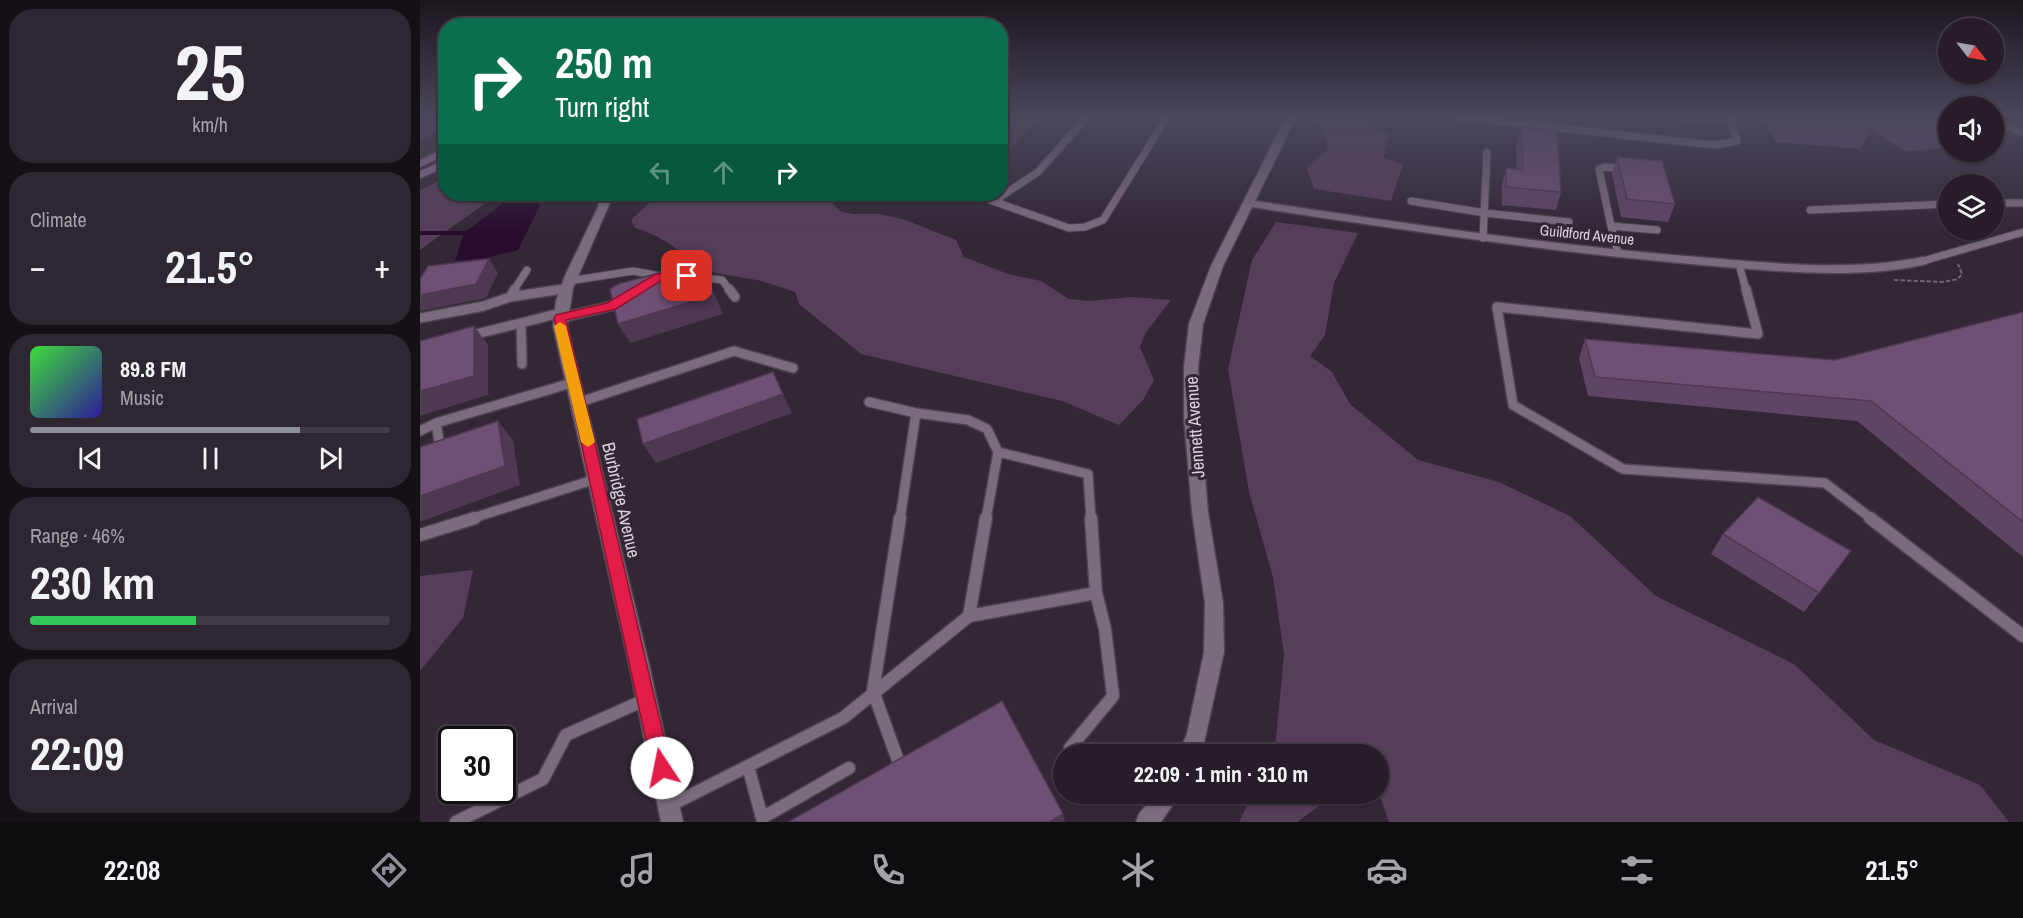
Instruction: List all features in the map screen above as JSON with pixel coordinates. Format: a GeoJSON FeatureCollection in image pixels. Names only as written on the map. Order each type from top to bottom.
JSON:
{"type":"FeatureCollection","features":[{"type":"Feature","properties":{"kind":"main road"},"geometry":{"type":"LineString","coordinates":[[420,164],[437,155]]}},
{"type":"Feature","properties":{"kind":"main road"},"geometry":{"type":"LineString","coordinates":[[420,175],[438,167]]}},
{"type":"Feature","properties":{"kind":"street","name":"Jennett Avenue"},"geometry":{"type":"LineString","coordinates":[[1193,744],[1197,736],[1214,652],[1214,603],[1200,512],[1191,368],[1196,324],[1217,266],[1272,155]]}},
{"type":"Feature","properties":{"kind":"street","name":"Burbridge Avenue"},"geometry":{"type":"LineString","coordinates":[[605,201],[568,285],[560,315],[647,699],[670,814]]}},
{"type":"Feature","properties":{"kind":"street","name":"Guildford Avenue"},"geometry":{"type":"LineString","coordinates":[[1249,204],[1483,238],[1771,267],[1890,268],[1923,261]]}},
{"type":"Feature","properties":{"kind":"street"},"geometry":{"type":"LineString","coordinates":[[1147,822],[1160,804]]}},
{"type":"Feature","properties":{"kind":"lane"},"geometry":{"type":"LineString","coordinates":[[1008,192],[1038,172],[1053,155]]}},
{"type":"Feature","properties":{"kind":"lane"},"geometry":{"type":"LineString","coordinates":[[994,201],[1069,228],[1085,227],[1103,220],[1143,155]]}},
{"type":"Feature","properties":{"kind":"lane"},"geometry":{"type":"LineString","coordinates":[[1483,238],[1487,155]]}},
{"type":"Feature","properties":{"kind":"lane"},"geometry":{"type":"LineString","coordinates":[[1618,253],[1599,169],[1604,167],[1631,170]]}},
{"type":"Feature","properties":{"kind":"lane"},"geometry":{"type":"LineString","coordinates":[[1411,201],[1485,213],[1569,222]]}},
{"type":"Feature","properties":{"kind":"lane"},"geometry":{"type":"LineString","coordinates":[[2004,203],[2023,203]]}},
{"type":"Feature","properties":{"kind":"lane"},"geometry":{"type":"LineString","coordinates":[[1810,210],[1938,204]]}},
{"type":"Feature","properties":{"kind":"lane"},"geometry":{"type":"LineString","coordinates":[[1611,226],[1657,230]]}},
{"type":"Feature","properties":{"kind":"lane"},"geometry":{"type":"LineString","coordinates":[[1923,261],[2023,232]]}},
{"type":"Feature","properties":{"kind":"lane"},"geometry":{"type":"LineString","coordinates":[[1739,264],[1758,334],[1497,307],[1513,405],[1623,469],[1825,483],[2023,636]]}},
{"type":"Feature","properties":{"kind":"lane"},"geometry":{"type":"LineString","coordinates":[[510,297],[526,270]]}},
{"type":"Feature","properties":{"kind":"lane"},"geometry":{"type":"LineString","coordinates":[[420,318],[633,272],[669,276]]}},
{"type":"Feature","properties":{"kind":"lane"},"geometry":{"type":"LineString","coordinates":[[650,282],[660,276]]}},
{"type":"Feature","properties":{"kind":"lane"},"geometry":{"type":"LineString","coordinates":[[687,276],[722,280],[735,297]]}},
{"type":"Feature","properties":{"kind":"lane"},"geometry":{"type":"LineString","coordinates":[[456,339],[521,323],[611,306],[631,294]]}},
{"type":"Feature","properties":{"kind":"lane"},"geometry":{"type":"LineString","coordinates":[[521,323],[522,364]]}},
{"type":"Feature","properties":{"kind":"lane"},"geometry":{"type":"LineString","coordinates":[[580,402],[734,351],[793,368]]}},
{"type":"Feature","properties":{"kind":"lane"},"geometry":{"type":"LineString","coordinates":[[420,431],[436,423],[575,382]]}},
{"type":"Feature","properties":{"kind":"lane"},"geometry":{"type":"LineString","coordinates":[[869,402],[916,413],[968,420],[987,429],[998,452],[969,616]]}},
{"type":"Feature","properties":{"kind":"lane"},"geometry":{"type":"LineString","coordinates":[[900,766],[873,691],[916,413]]}},
{"type":"Feature","properties":{"kind":"lane"},"geometry":{"type":"LineString","coordinates":[[436,423],[440,447],[461,441]]}},
{"type":"Feature","properties":{"kind":"lane"},"geometry":{"type":"LineString","coordinates":[[998,452],[1088,474],[1096,593],[1105,629],[1113,696],[1074,744]]}},
{"type":"Feature","properties":{"kind":"lane"},"geometry":{"type":"LineString","coordinates":[[420,535],[596,479]]}},
{"type":"Feature","properties":{"kind":"lane"},"geometry":{"type":"LineString","coordinates":[[670,814],[748,766],[843,718],[873,691],[969,616],[1096,593]]}},
{"type":"Feature","properties":{"kind":"lane"},"geometry":{"type":"LineString","coordinates":[[456,822],[543,779],[566,735],[647,699]]}},
{"type":"Feature","properties":{"kind":"lane"},"geometry":{"type":"LineString","coordinates":[[748,766],[762,818],[849,768]]}},
{"type":"Feature","properties":{"kind":"shaded area"},"geometry":{"type":"Polygon","coordinates":[[[1321,155],[1384,155],[1383,158],[1403,164],[1391,201],[1314,189],[1307,168],[1321,155]]]}},
{"type":"Feature","properties":{"kind":"shaded area"},"geometry":{"type":"Polygon","coordinates":[[[438,181],[438,201],[488,201],[420,250],[420,190],[438,181]]]}},
{"type":"Feature","properties":{"kind":"shaded area"},"geometry":{"type":"Polygon","coordinates":[[[506,201],[536,201],[540,206],[518,250],[486,258],[455,261],[464,233],[506,201]]]}},
{"type":"Feature","properties":{"kind":"shaded area"},"geometry":{"type":"Polygon","coordinates":[[[829,201],[842,212],[879,214],[903,219],[956,240],[964,257],[1008,274],[1041,281],[1069,299],[1091,301],[1131,297],[1171,300],[1146,332],[1140,347],[1154,380],[1143,400],[1119,425],[1062,401],[861,354],[799,304],[795,292],[762,281],[693,269],[683,255],[668,243],[635,228],[631,220],[650,202],[829,201]]]}},
{"type":"Feature","properties":{"kind":"shaded area"},"geometry":{"type":"Polygon","coordinates":[[[1276,222],[1358,233],[1334,283],[1325,335],[1310,356],[1332,372],[1350,404],[1418,460],[1499,482],[1570,516],[1656,596],[1794,664],[1874,740],[1980,785],[2009,822],[1389,822],[1383,804],[1389,804],[1389,744],[1275,744],[1284,655],[1273,577],[1249,492],[1228,369],[1252,260],[1276,222]]]}},
{"type":"Feature","properties":{"kind":"shaded area"},"geometry":{"type":"Polygon","coordinates":[[[473,570],[463,618],[420,671],[420,576],[473,570]]]}},
{"type":"Feature","properties":{"kind":"shaded area"},"geometry":{"type":"Polygon","coordinates":[[[1248,804],[1322,804],[1297,822],[1239,822],[1248,804]]]}},
{"type":"Feature","properties":{"kind":"building"},"geometry":{"type":"Polygon","coordinates":[[[1522,155],[1559,155],[1561,192],[1506,187],[1506,168],[1523,170],[1522,155]]]}},
{"type":"Feature","properties":{"kind":"building"},"geometry":{"type":"Polygon","coordinates":[[[1617,157],[1662,161],[1675,204],[1627,199],[1617,157]]]}},
{"type":"Feature","properties":{"kind":"building"},"geometry":{"type":"Polygon","coordinates":[[[489,259],[476,284],[420,295],[420,279],[428,266],[489,259]]]}},
{"type":"Feature","properties":{"kind":"building"},"geometry":{"type":"Polygon","coordinates":[[[669,264],[702,266],[714,295],[618,324],[610,289],[618,284],[659,273],[669,264]]]}},
{"type":"Feature","properties":{"kind":"building"},"geometry":{"type":"Polygon","coordinates":[[[2023,312],[2023,522],[1871,401],[1595,377],[1585,339],[1835,360],[2023,312]]]}},
{"type":"Feature","properties":{"kind":"building"},"geometry":{"type":"Polygon","coordinates":[[[474,326],[474,376],[420,391],[420,341],[474,326]]]}},
{"type":"Feature","properties":{"kind":"building"},"geometry":{"type":"Polygon","coordinates":[[[773,372],[783,394],[643,444],[637,419],[773,372]]]}},
{"type":"Feature","properties":{"kind":"building"},"geometry":{"type":"Polygon","coordinates":[[[498,421],[505,466],[420,496],[420,447],[498,421]]]}},
{"type":"Feature","properties":{"kind":"building"},"geometry":{"type":"Polygon","coordinates":[[[1758,497],[1851,551],[1819,593],[1723,534],[1758,497]]]}},
{"type":"Feature","properties":{"kind":"building"},"geometry":{"type":"Polygon","coordinates":[[[1002,701],[1053,795],[1053,804],[1058,804],[1063,814],[1050,822],[788,822],[1002,701]]]}},
{"type":"Feature","properties":{"kind":"waterway"},"geometry":{"type":"LineString","coordinates":[[420,233],[464,233]]}},
{"type":"Feature","properties":{"kind":"slow traffic"},"geometry":{"type":"LineString","coordinates":[[560,326],[588,442]]}},
{"type":"Feature","properties":{"kind":"route"},"geometry":{"type":"LineString","coordinates":[[662,768],[560,318],[611,306],[660,276],[687,276]]}}]}
